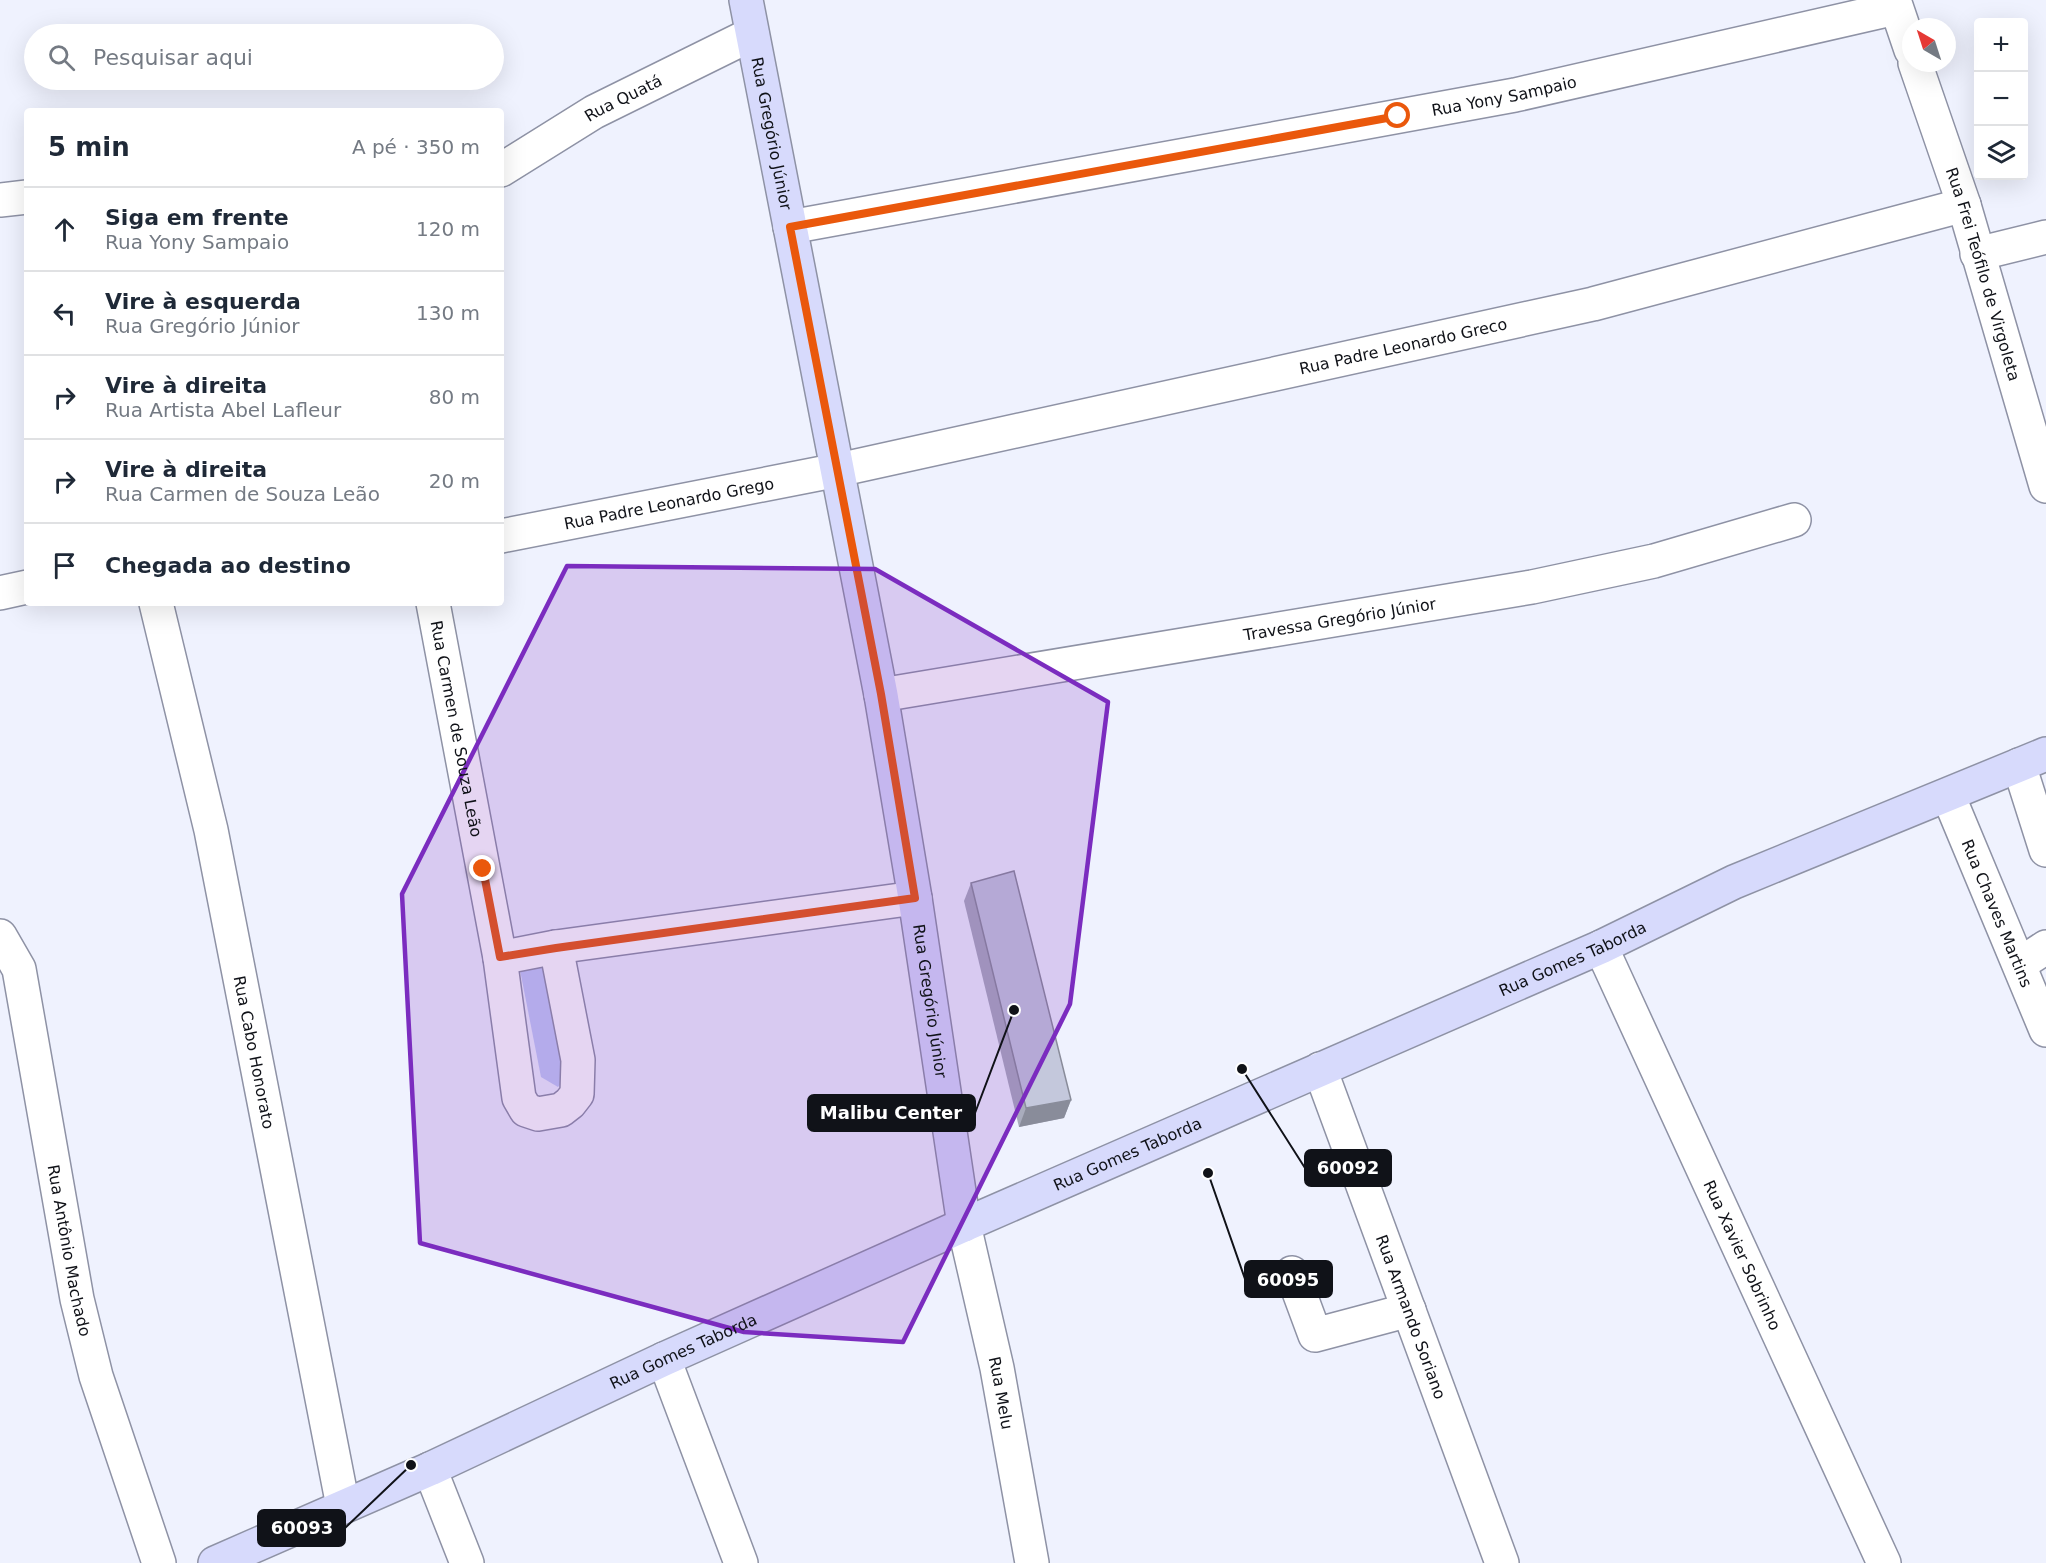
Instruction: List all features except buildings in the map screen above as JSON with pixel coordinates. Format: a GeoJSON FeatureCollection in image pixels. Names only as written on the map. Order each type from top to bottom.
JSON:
{"type":"FeatureCollection","features":[{"type":"Feature","properties":{"kind":"main road","name":"Rua Gregório Júnior"},"geometry":{"type":"LineString","coordinates":[[746,0],[881,694],[915,898],[964,1225]]}},
{"type":"Feature","properties":{"kind":"main road","name":"Rua Gomes Taborda"},"geometry":{"type":"LineString","coordinates":[[215,1563],[430,1469],[664,1359],[964,1225],[1601,947],[1734,882],[2033,759]]}},
{"type":"Feature","properties":{"kind":"street"},"geometry":{"type":"LineString","coordinates":[[1895,4],[1902,24]]}},
{"type":"Feature","properties":{"kind":"street","name":"Rua Yony Sampaio"},"geometry":{"type":"LineString","coordinates":[[790,227],[1515,95],[1895,4]]}},
{"type":"Feature","properties":{"kind":"street","name":"Rua Quatá"},"geometry":{"type":"LineString","coordinates":[[504,168],[594,112],[752,34]]}},
{"type":"Feature","properties":{"kind":"street","name":"Rua Frei Teófilo de Virgoleta"},"geometry":{"type":"LineString","coordinates":[[1918,72],[1964,205],[2046,486]]}},
{"type":"Feature","properties":{"kind":"street"},"geometry":{"type":"LineString","coordinates":[[0,200],[24,197]]}},
{"type":"Feature","properties":{"kind":"street","name":"Rua Padre Leonardo Greco"},"geometry":{"type":"LineString","coordinates":[[838,471],[1593,304],[1964,205]]}},
{"type":"Feature","properties":{"kind":"street"},"geometry":{"type":"LineString","coordinates":[[1977,254],[2046,237]]}},
{"type":"Feature","properties":{"kind":"street","name":"Rua Padre Leonardo Grego"},"geometry":{"type":"LineString","coordinates":[[504,535],[838,471]]}},
{"type":"Feature","properties":{"kind":"street","name":"Travessa Gregório Júnior"},"geometry":{"type":"LineString","coordinates":[[881,694],[1532,587],[1654,561],[1794,520]]}},
{"type":"Feature","properties":{"kind":"street"},"geometry":{"type":"LineString","coordinates":[[0,593],[24,588]]}},
{"type":"Feature","properties":{"kind":"street","name":"Rua Cabo Honorato"},"geometry":{"type":"LineString","coordinates":[[157,606],[211,830],[344,1506]]}},
{"type":"Feature","properties":{"kind":"street","name":"Rua Carmen de Souza Leão"},"geometry":{"type":"LineString","coordinates":[[434,606],[500,957],[519,1098],[526,1110],[538,1114],[561,1110],[577,1094],[578,1059],[556,948]]}},
{"type":"Feature","properties":{"kind":"street"},"geometry":{"type":"LineString","coordinates":[[2033,759],[2046,850]]}},
{"type":"Feature","properties":{"kind":"street","name":"Rua Chaves Martins"},"geometry":{"type":"LineString","coordinates":[[1948,795],[2033,955],[2046,1030]]}},
{"type":"Feature","properties":{"kind":"street"},"geometry":{"type":"LineString","coordinates":[[500,957],[915,898]]}},
{"type":"Feature","properties":{"kind":"street","name":"Rua Antônio Machado"},"geometry":{"type":"LineString","coordinates":[[0,936],[19,969],[77,1299],[96,1376],[159,1563]]}},
{"type":"Feature","properties":{"kind":"street","name":"Rua Xavier Sobrinho"},"geometry":{"type":"LineString","coordinates":[[1601,947],[1884,1563]]}},
{"type":"Feature","properties":{"kind":"street","name":"Rua Armando Soriano"},"geometry":{"type":"LineString","coordinates":[[1320,1070],[1502,1563]]}},
{"type":"Feature","properties":{"kind":"street","name":"Rua Melu"},"geometry":{"type":"LineString","coordinates":[[964,1225],[997,1368],[1032,1563]]}},
{"type":"Feature","properties":{"kind":"street"},"geometry":{"type":"LineString","coordinates":[[1292,1273],[1315,1335],[1409,1310]]}},
{"type":"Feature","properties":{"kind":"street"},"geometry":{"type":"LineString","coordinates":[[664,1359],[741,1563]]}},
{"type":"Feature","properties":{"kind":"street"},"geometry":{"type":"LineString","coordinates":[[430,1469],[467,1563]]}},
{"type":"Feature","properties":{"kind":"highlighted area"},"geometry":{"type":"Polygon","coordinates":[[[567,566],[875,569],[1108,702],[1070,1004],[903,1342],[744,1332],[420,1243],[402,894],[567,566]]]}},
{"type":"Feature","properties":{"kind":"shaded area"},"geometry":{"type":"Polygon","coordinates":[[[551,957],[576,1066],[558,1087],[541,1077],[519,965],[551,957]]]}},
{"type":"Feature","properties":{"kind":"place","name":"Malibu Center"},"geometry":{"type":"Point","coordinates":[1014,1010]}},
{"type":"Feature","properties":{"kind":"place","name":"60092"},"geometry":{"type":"Point","coordinates":[1242,1069]}},
{"type":"Feature","properties":{"kind":"place","name":"60095"},"geometry":{"type":"Point","coordinates":[1208,1173]}},
{"type":"Feature","properties":{"kind":"place","name":"60093"},"geometry":{"type":"Point","coordinates":[411,1465]}},
{"type":"Feature","properties":{"kind":"route"},"geometry":{"type":"LineString","coordinates":[[483,869],[500,957],[915,898],[881,694],[790,227],[1398,116]]}}]}
